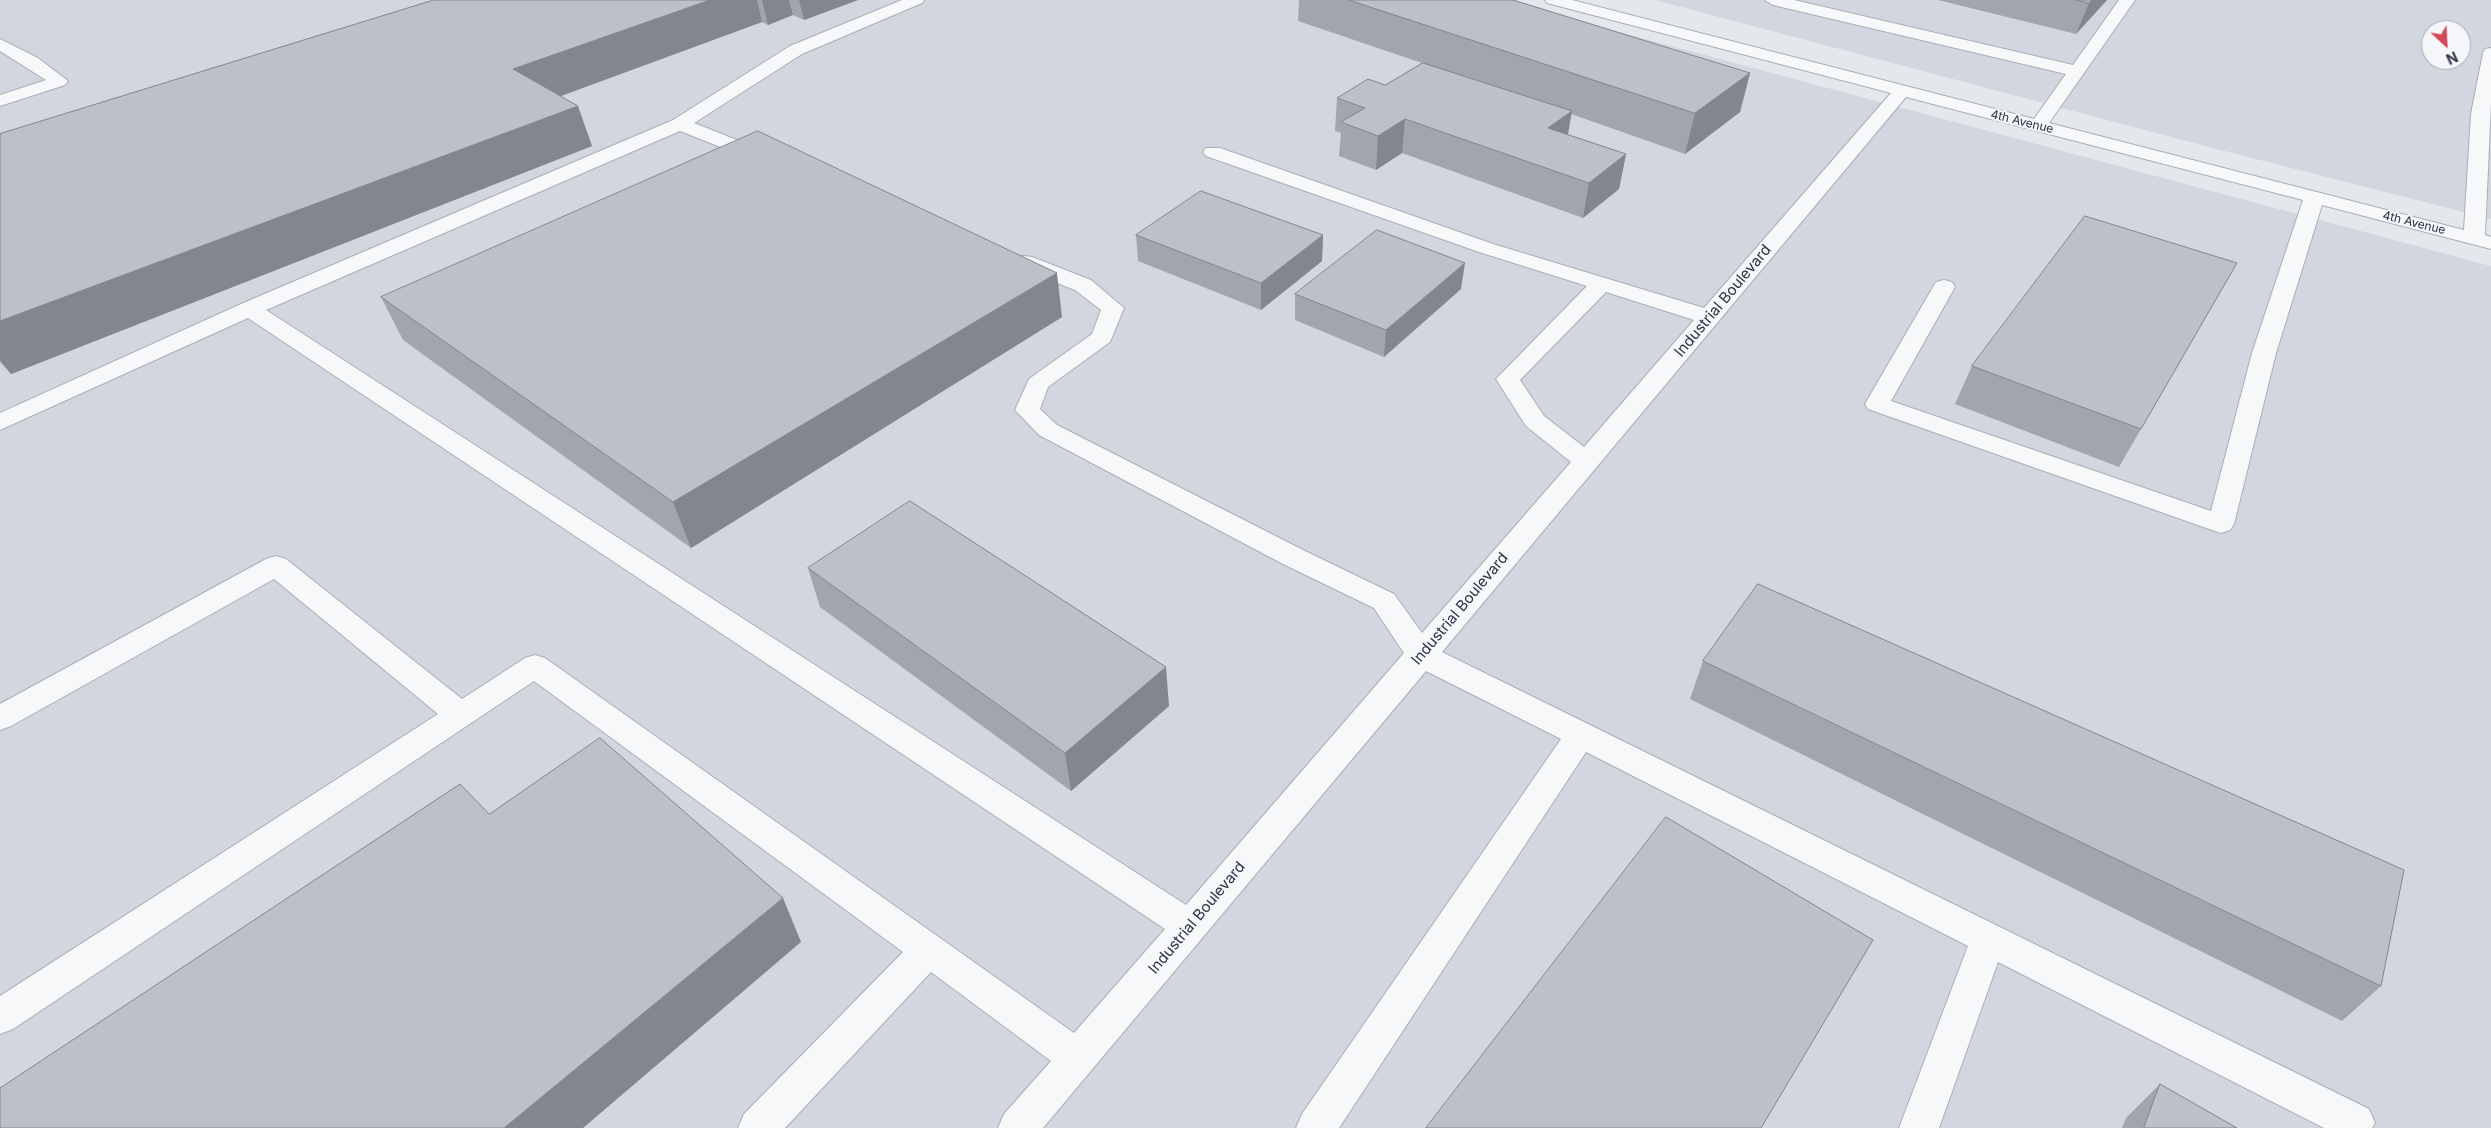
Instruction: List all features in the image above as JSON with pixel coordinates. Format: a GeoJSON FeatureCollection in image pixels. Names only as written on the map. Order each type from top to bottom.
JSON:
{"type":"FeatureCollection","features":[{"type":"Feature","properties":{"kind":"street"},"geometry":{"type":"LineString","coordinates":[[0,422],[249,309],[680,124],[796,50],[916,0]]}},
{"type":"Feature","properties":{"kind":"street","name":"4th Avenue"},"geometry":{"type":"LineString","coordinates":[[1553,0],[2482,241]]}},
{"type":"Feature","properties":{"kind":"street"},"geometry":{"type":"LineString","coordinates":[[1773,0],[2077,71]]}},
{"type":"Feature","properties":{"kind":"street"},"geometry":{"type":"LineString","coordinates":[[2038,126],[2127,0]]}},
{"type":"Feature","properties":{"kind":"street"},"geometry":{"type":"LineString","coordinates":[[0,44],[60,81],[0,101]]}},
{"type":"Feature","properties":{"kind":"street"},"geometry":{"type":"LineString","coordinates":[[2482,241],[2480,114],[2491,53]]}},
{"type":"Feature","properties":{"kind":"street","name":"Industrial Boulevard"},"geometry":{"type":"LineString","coordinates":[[1018,1128],[1902,91]]}},
{"type":"Feature","properties":{"kind":"street"},"geometry":{"type":"LineString","coordinates":[[680,124],[780,164]]}},
{"type":"Feature","properties":{"kind":"street"},"geometry":{"type":"LineString","coordinates":[[1213,152],[1486,248],[1709,317]]}},
{"type":"Feature","properties":{"kind":"street"},"geometry":{"type":"LineString","coordinates":[[1944,287],[1877,404],[2221,524],[2264,353],[2314,198]]}},
{"type":"Feature","properties":{"kind":"street"},"geometry":{"type":"LineString","coordinates":[[1000,252],[1083,286],[1113,308],[1102,337],[1037,384],[1027,410],[1048,430],[1384,602],[1421,655],[2355,1123]]}},
{"type":"Feature","properties":{"kind":"street"},"geometry":{"type":"LineString","coordinates":[[1586,461],[1536,421],[1508,379],[1602,284]]}},
{"type":"Feature","properties":{"kind":"street"},"geometry":{"type":"LineString","coordinates":[[249,309],[1190,927]]}},
{"type":"Feature","properties":{"kind":"street"},"geometry":{"type":"LineString","coordinates":[[0,718],[276,566],[461,715]]}},
{"type":"Feature","properties":{"kind":"street"},"geometry":{"type":"LineString","coordinates":[[0,1017],[535,666],[1078,1058]]}},
{"type":"Feature","properties":{"kind":"street"},"geometry":{"type":"LineString","coordinates":[[1316,1128],[1581,735]]}},
{"type":"Feature","properties":{"kind":"street"},"geometry":{"type":"LineString","coordinates":[[1919,1128],[1988,940]]}},
{"type":"Feature","properties":{"kind":"street"},"geometry":{"type":"LineString","coordinates":[[758,1128],[929,950]]}},
{"type":"Feature","properties":{"kind":"shaded area"},"geometry":{"type":"Polygon","coordinates":[[[0,0],[1500,0],[2491,266],[2491,1128],[0,1128],[0,0]]]}},
{"type":"Feature","properties":{"kind":"shaded area"},"geometry":{"type":"Polygon","coordinates":[[[1655,0],[2491,0],[2491,219],[2209,147],[1655,0]]]}},
{"type":"Feature","properties":{"kind":"building"},"geometry":{"type":"Polygon","coordinates":[[[434,0],[710,0],[513,69],[578,106],[0,321],[0,134],[434,0]]]}},
{"type":"Feature","properties":{"kind":"building"},"geometry":{"type":"Polygon","coordinates":[[[1349,0],[1513,0],[1750,73],[1695,113],[1349,0]]]}},
{"type":"Feature","properties":{"kind":"building"},"geometry":{"type":"Polygon","coordinates":[[[2076,0],[2092,0],[2089,3],[2076,0]]]}},
{"type":"Feature","properties":{"kind":"building"},"geometry":{"type":"Polygon","coordinates":[[[1423,63],[1572,111],[1548,128],[1626,154],[1589,183],[1405,119],[1378,136],[1341,122],[1365,108],[1337,98],[1368,79],[1385,85],[1423,63]]]}},
{"type":"Feature","properties":{"kind":"building"},"geometry":{"type":"Polygon","coordinates":[[[758,131],[1057,273],[673,502],[381,297],[758,131]]]}},
{"type":"Feature","properties":{"kind":"building"},"geometry":{"type":"Polygon","coordinates":[[[1201,191],[1323,235],[1261,283],[1136,235],[1201,191]]]}},
{"type":"Feature","properties":{"kind":"building"},"geometry":{"type":"Polygon","coordinates":[[[2085,216],[2237,263],[2141,429],[1972,366],[2085,216]]]}},
{"type":"Feature","properties":{"kind":"building"},"geometry":{"type":"Polygon","coordinates":[[[1377,230],[1465,263],[1386,330],[1295,294],[1377,230]]]}},
{"type":"Feature","properties":{"kind":"building"},"geometry":{"type":"Polygon","coordinates":[[[910,501],[1166,667],[1065,753],[808,568],[910,501]]]}},
{"type":"Feature","properties":{"kind":"building"},"geometry":{"type":"Polygon","coordinates":[[[1758,584],[2404,870],[2381,986],[1703,661],[1758,584]]]}},
{"type":"Feature","properties":{"kind":"building"},"geometry":{"type":"Polygon","coordinates":[[[600,738],[783,898],[504,1128],[0,1128],[0,1088],[460,784],[489,814],[600,738]]]}},
{"type":"Feature","properties":{"kind":"building"},"geometry":{"type":"Polygon","coordinates":[[[1666,817],[1873,940],[1761,1128],[1426,1128],[1666,817]]]}},
{"type":"Feature","properties":{"kind":"building"},"geometry":{"type":"Polygon","coordinates":[[[2160,1084],[2237,1128],[2144,1128],[2160,1084]]]}}]}
